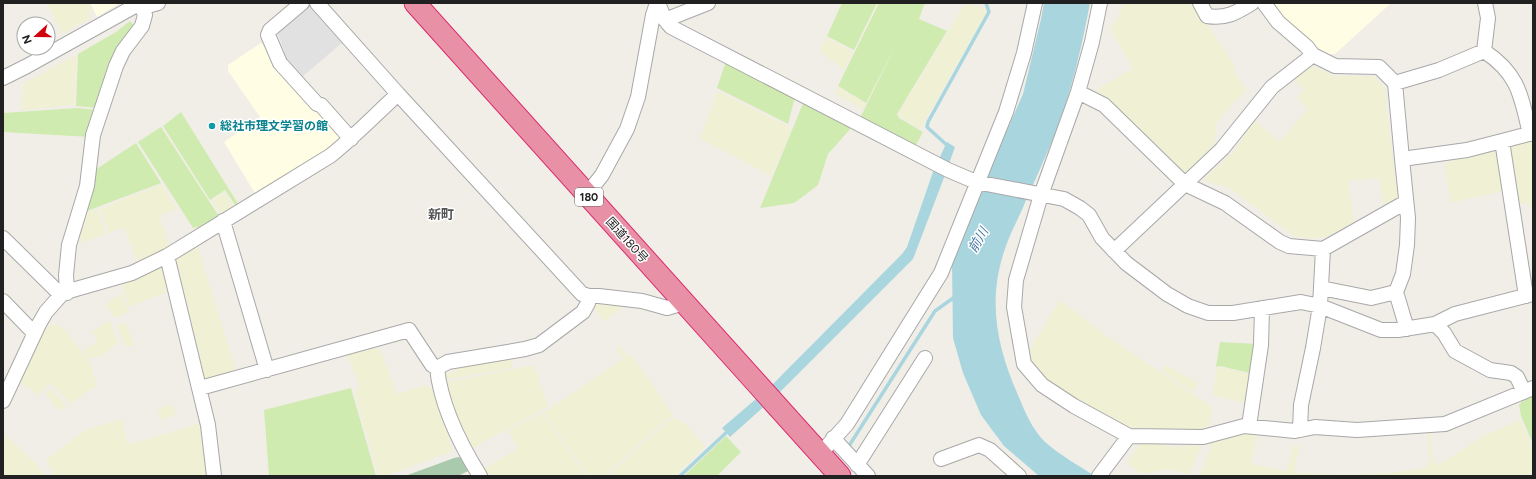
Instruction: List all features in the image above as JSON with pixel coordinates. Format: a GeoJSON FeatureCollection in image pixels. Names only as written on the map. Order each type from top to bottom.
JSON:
{"type":"FeatureCollection","features":[{"type":"Feature","properties":{"kind":"highway","name":"国道180号"},"geometry":{"type":"LineString","coordinates":[[415,3],[822,456],[850,467]]}},
{"type":"Feature","properties":{"kind":"street"},"geometry":{"type":"LineString","coordinates":[[3,78],[28,66],[138,3],[145,15],[142,26],[123,51],[116,66],[93,135],[87,186],[69,245],[64,294]]}},
{"type":"Feature","properties":{"kind":"street"},"geometry":{"type":"LineString","coordinates":[[145,3],[151,5],[158,3]]}},
{"type":"Feature","properties":{"kind":"street"},"geometry":{"type":"LineString","coordinates":[[302,3],[270,30],[268,35],[280,63],[317,104],[321,105],[351,139]]}},
{"type":"Feature","properties":{"kind":"street"},"geometry":{"type":"LineString","coordinates":[[316,3],[582,294],[642,301],[667,308],[684,303]]}},
{"type":"Feature","properties":{"kind":"street"},"geometry":{"type":"LineString","coordinates":[[587,194],[602,175],[627,129],[638,98],[653,15],[657,3]]}},
{"type":"Feature","properties":{"kind":"street"},"geometry":{"type":"LineString","coordinates":[[657,3],[665,20],[671,27],[948,170],[978,183],[1064,199],[1080,208],[1089,215],[1102,238],[1126,263],[1167,294],[1188,306],[1208,313],[1233,313],[1301,302],[1320,306],[1382,330],[1408,329],[1435,324],[1455,314],[1530,295],[1502,141]]}},
{"type":"Feature","properties":{"kind":"street"},"geometry":{"type":"LineString","coordinates":[[665,20],[708,3]]}},
{"type":"Feature","properties":{"kind":"street"},"geometry":{"type":"LineString","coordinates":[[822,456],[847,424],[941,273],[1006,112],[1024,53],[1035,3]]}},
{"type":"Feature","properties":{"kind":"street"},"geometry":{"type":"LineString","coordinates":[[1100,3],[1092,42],[1078,92],[1038,194],[1016,280],[1014,307],[1024,364],[1042,384],[1074,406],[1129,436],[1203,437],[1244,426],[1295,431],[1315,427],[1357,430],[1445,424],[1528,390],[1517,377],[1511,373],[1490,370],[1455,351],[1444,333],[1435,324]]}},
{"type":"Feature","properties":{"kind":"street"},"geometry":{"type":"LineString","coordinates":[[1200,3],[1207,16],[1219,18],[1235,14],[1252,3]]}},
{"type":"Feature","properties":{"kind":"street"},"geometry":{"type":"LineString","coordinates":[[1264,3],[1278,22],[1307,47],[1313,55],[1335,66],[1379,66],[1395,83],[1408,218],[1407,245],[1403,274],[1396,292],[1408,329]]}},
{"type":"Feature","properties":{"kind":"street"},"geometry":{"type":"LineString","coordinates":[[1484,51],[1488,18],[1485,3]]}},
{"type":"Feature","properties":{"kind":"street"},"geometry":{"type":"LineString","coordinates":[[1395,83],[1439,70],[1484,51]]}},
{"type":"Feature","properties":{"kind":"street"},"geometry":{"type":"LineString","coordinates":[[1402,159],[1467,150],[1532,133],[1513,77],[1496,58],[1484,51]]}},
{"type":"Feature","properties":{"kind":"street"},"geometry":{"type":"LineString","coordinates":[[1114,251],[1222,149],[1272,88],[1313,55]]}},
{"type":"Feature","properties":{"kind":"street"},"geometry":{"type":"LineString","coordinates":[[1078,92],[1104,105],[1185,184],[1225,202],[1280,242],[1289,246],[1323,249],[1406,202]]}},
{"type":"Feature","properties":{"kind":"street"},"geometry":{"type":"LineString","coordinates":[[3,401],[34,333],[46,312],[64,294],[132,273],[166,256],[330,156],[351,139],[398,94]]}},
{"type":"Feature","properties":{"kind":"street"},"geometry":{"type":"LineString","coordinates":[[223,221],[267,370]]}},
{"type":"Feature","properties":{"kind":"street"},"geometry":{"type":"LineString","coordinates":[[3,238],[64,294]]}},
{"type":"Feature","properties":{"kind":"street"},"geometry":{"type":"LineString","coordinates":[[1300,430],[1300,405],[1313,348],[1320,306],[1323,249]]}},
{"type":"Feature","properties":{"kind":"street"},"geometry":{"type":"LineString","coordinates":[[166,256],[200,388],[208,426],[214,476]]}},
{"type":"Feature","properties":{"kind":"street"},"geometry":{"type":"LineString","coordinates":[[1321,288],[1371,298],[1396,292]]}},
{"type":"Feature","properties":{"kind":"street"},"geometry":{"type":"LineString","coordinates":[[437,368],[448,362],[525,349],[539,345],[583,312],[588,303],[589,296]]}},
{"type":"Feature","properties":{"kind":"street"},"geometry":{"type":"LineString","coordinates":[[3,301],[34,333]]}},
{"type":"Feature","properties":{"kind":"street"},"geometry":{"type":"LineString","coordinates":[[1249,426],[1261,345],[1262,308]]}},
{"type":"Feature","properties":{"kind":"street"},"geometry":{"type":"LineString","coordinates":[[200,388],[409,330],[432,365],[437,368]]}},
{"type":"Feature","properties":{"kind":"street"},"geometry":{"type":"LineString","coordinates":[[850,467],[924,358]]}},
{"type":"Feature","properties":{"kind":"street"},"geometry":{"type":"LineString","coordinates":[[437,368],[438,382],[444,402],[463,449],[480,476]]}},
{"type":"Feature","properties":{"kind":"street"},"geometry":{"type":"LineString","coordinates":[[1100,475],[1129,436]]}},
{"type":"Feature","properties":{"kind":"street"},"geometry":{"type":"LineString","coordinates":[[835,441],[850,467],[868,476]]}},
{"type":"Feature","properties":{"kind":"street"},"geometry":{"type":"LineString","coordinates":[[941,459],[979,446],[990,450],[1019,476]]}},
{"type":"Feature","properties":{"kind":"shaded area"},"geometry":{"type":"Polygon","coordinates":[[[90,3],[120,3],[97,17],[90,3]]]}},
{"type":"Feature","properties":{"kind":"shaded area"},"geometry":{"type":"Polygon","coordinates":[[[1267,3],[1391,3],[1335,54],[1317,54],[1267,3]]]}},
{"type":"Feature","properties":{"kind":"shaded area"},"geometry":{"type":"Polygon","coordinates":[[[312,4],[344,41],[302,77],[288,62],[277,31],[307,5],[312,4]]]}},
{"type":"Feature","properties":{"kind":"shaded area"},"geometry":{"type":"Polygon","coordinates":[[[261,43],[266,45],[347,135],[325,153],[256,195],[224,142],[260,117],[228,71],[228,65],[261,43]]]}},
{"type":"Feature","properties":{"kind":"green space"},"geometry":{"type":"Polygon","coordinates":[[[47,3],[88,3],[92,11],[88,13],[90,19],[62,34],[56,22],[56,16],[53,16],[47,3]]]}},
{"type":"Feature","properties":{"kind":"green space"},"geometry":{"type":"Polygon","coordinates":[[[842,3],[877,3],[854,50],[827,36],[842,3]]]}},
{"type":"Feature","properties":{"kind":"green space"},"geometry":{"type":"Polygon","coordinates":[[[879,3],[929,3],[924,5],[919,19],[947,31],[897,114],[899,118],[923,132],[915,147],[859,120],[896,45],[866,103],[838,86],[879,3]]]}},
{"type":"Feature","properties":{"kind":"green space"},"geometry":{"type":"Polygon","coordinates":[[[1124,3],[1196,3],[1200,13],[1234,64],[1234,71],[1247,91],[1234,102],[1216,124],[1215,144],[1184,177],[1109,105],[1097,90],[1103,85],[1133,69],[1110,28],[1117,19],[1124,3]]]}},
{"type":"Feature","properties":{"kind":"green space"},"geometry":{"type":"Polygon","coordinates":[[[969,4],[985,9],[986,13],[920,129],[900,117],[898,114],[964,5],[967,6],[969,4]]]}},
{"type":"Feature","properties":{"kind":"green space"},"geometry":{"type":"Polygon","coordinates":[[[130,21],[137,28],[98,108],[76,106],[78,54],[116,32],[130,21]]]}},
{"type":"Feature","properties":{"kind":"green space"},"geometry":{"type":"Polygon","coordinates":[[[826,37],[853,52],[844,70],[820,52],[826,37]]]}},
{"type":"Feature","properties":{"kind":"green space"},"geometry":{"type":"Polygon","coordinates":[[[76,55],[74,105],[21,110],[24,83],[76,55]]]}},
{"type":"Feature","properties":{"kind":"green space"},"geometry":{"type":"Polygon","coordinates":[[[726,61],[794,96],[788,124],[717,88],[726,61]]]}},
{"type":"Feature","properties":{"kind":"green space"},"geometry":{"type":"Polygon","coordinates":[[[1310,65],[1334,76],[1373,76],[1384,86],[1398,200],[1384,206],[1379,178],[1348,181],[1354,222],[1326,237],[1308,238],[1294,236],[1231,189],[1203,180],[1234,151],[1255,120],[1279,142],[1308,109],[1297,98],[1304,89],[1292,78],[1310,65]]]}},
{"type":"Feature","properties":{"kind":"green space"},"geometry":{"type":"Polygon","coordinates":[[[838,87],[865,104],[863,109],[835,94],[838,87]]]}},
{"type":"Feature","properties":{"kind":"green space"},"geometry":{"type":"Polygon","coordinates":[[[720,92],[792,129],[771,176],[700,139],[717,93],[720,92]]]}},
{"type":"Feature","properties":{"kind":"green space"},"geometry":{"type":"Polygon","coordinates":[[[804,101],[853,126],[828,154],[818,185],[794,203],[760,208],[804,101]]]}},
{"type":"Feature","properties":{"kind":"green space"},"geometry":{"type":"Polygon","coordinates":[[[77,108],[98,110],[90,137],[3,132],[3,113],[77,108]]]}},
{"type":"Feature","properties":{"kind":"green space"},"geometry":{"type":"Polygon","coordinates":[[[181,112],[240,207],[238,209],[225,190],[210,200],[163,126],[181,112]]]}},
{"type":"Feature","properties":{"kind":"green space"},"geometry":{"type":"Polygon","coordinates":[[[161,127],[220,218],[199,230],[197,227],[193,228],[138,142],[161,127]]]}},
{"type":"Feature","properties":{"kind":"green space"},"geometry":{"type":"Polygon","coordinates":[[[1533,138],[1533,213],[1529,205],[1526,203],[1515,204],[1507,149],[1510,148],[1510,146],[1533,138]]]}},
{"type":"Feature","properties":{"kind":"green space"},"geometry":{"type":"Polygon","coordinates":[[[136,143],[161,183],[79,214],[92,172],[136,143]]]}},
{"type":"Feature","properties":{"kind":"green space"},"geometry":{"type":"Polygon","coordinates":[[[1495,150],[1498,155],[1504,191],[1450,203],[1445,163],[1453,161],[1452,155],[1495,150]]]}},
{"type":"Feature","properties":{"kind":"green space"},"geometry":{"type":"Polygon","coordinates":[[[161,184],[177,209],[159,216],[170,247],[140,264],[139,260],[136,260],[124,227],[109,233],[100,209],[161,184]]]}},
{"type":"Feature","properties":{"kind":"green space"},"geometry":{"type":"Polygon","coordinates":[[[224,192],[236,209],[223,217],[212,201],[224,192]]]}},
{"type":"Feature","properties":{"kind":"green space"},"geometry":{"type":"Polygon","coordinates":[[[97,209],[106,234],[83,243],[75,224],[78,216],[97,209]]]}},
{"type":"Feature","properties":{"kind":"green space"},"geometry":{"type":"Polygon","coordinates":[[[197,244],[237,374],[203,381],[173,261],[197,244]]]}},
{"type":"Feature","properties":{"kind":"green space"},"geometry":{"type":"Polygon","coordinates":[[[163,264],[172,288],[166,289],[167,292],[129,307],[121,281],[163,264]]]}},
{"type":"Feature","properties":{"kind":"green space"},"geometry":{"type":"Polygon","coordinates":[[[122,293],[129,312],[115,318],[105,304],[122,293]]]}},
{"type":"Feature","properties":{"kind":"green space"},"geometry":{"type":"Polygon","coordinates":[[[1060,300],[1107,336],[1212,407],[1210,426],[1205,426],[1204,430],[1147,433],[1118,427],[1046,380],[1027,360],[1033,355],[1029,351],[1060,300]]]}},
{"type":"Feature","properties":{"kind":"green space"},"geometry":{"type":"Polygon","coordinates":[[[597,301],[626,304],[605,321],[593,307],[597,301]]]}},
{"type":"Feature","properties":{"kind":"green space"},"geometry":{"type":"Polygon","coordinates":[[[110,320],[118,343],[103,355],[89,359],[83,351],[98,341],[92,332],[110,320]]]}},
{"type":"Feature","properties":{"kind":"green space"},"geometry":{"type":"Polygon","coordinates":[[[126,322],[134,345],[128,347],[122,340],[117,326],[126,322]]]}},
{"type":"Feature","properties":{"kind":"green space"},"geometry":{"type":"Polygon","coordinates":[[[57,324],[67,332],[90,363],[97,385],[71,404],[50,383],[38,395],[20,382],[43,327],[57,324]]]}},
{"type":"Feature","properties":{"kind":"green space"},"geometry":{"type":"Polygon","coordinates":[[[374,342],[377,350],[380,349],[397,394],[425,385],[436,390],[453,439],[449,441],[453,451],[385,476],[381,476],[376,469],[354,390],[360,388],[346,351],[374,342]]]}},
{"type":"Feature","properties":{"kind":"green space"},"geometry":{"type":"Polygon","coordinates":[[[1220,342],[1258,344],[1254,374],[1220,366],[1216,367],[1220,342]]]}},
{"type":"Feature","properties":{"kind":"green space"},"geometry":{"type":"Polygon","coordinates":[[[620,346],[627,356],[631,354],[674,416],[667,419],[604,476],[588,476],[544,412],[623,359],[616,348],[620,346]]]}},
{"type":"Feature","properties":{"kind":"green space"},"geometry":{"type":"Polygon","coordinates":[[[511,358],[512,368],[443,380],[445,375],[457,371],[456,367],[511,358]]]}},
{"type":"Feature","properties":{"kind":"green space"},"geometry":{"type":"Polygon","coordinates":[[[534,365],[548,406],[469,450],[443,383],[534,365]]]}},
{"type":"Feature","properties":{"kind":"green space"},"geometry":{"type":"Polygon","coordinates":[[[1166,365],[1198,383],[1193,392],[1162,371],[1166,365]]]}},
{"type":"Feature","properties":{"kind":"green space"},"geometry":{"type":"Polygon","coordinates":[[[1220,367],[1254,375],[1249,404],[1213,395],[1216,369],[1220,367]]]}},
{"type":"Feature","properties":{"kind":"green space"},"geometry":{"type":"Polygon","coordinates":[[[351,388],[376,476],[269,476],[264,410],[351,388]]]}},
{"type":"Feature","properties":{"kind":"green space"},"geometry":{"type":"Polygon","coordinates":[[[52,389],[66,406],[59,411],[45,394],[52,389]]]}},
{"type":"Feature","properties":{"kind":"green space"},"geometry":{"type":"Polygon","coordinates":[[[1533,393],[1533,444],[1521,416],[1519,405],[1527,395],[1533,393]]]}},
{"type":"Feature","properties":{"kind":"green space"},"geometry":{"type":"Polygon","coordinates":[[[172,404],[176,415],[161,420],[157,409],[172,404]]]}},
{"type":"Feature","properties":{"kind":"green space"},"geometry":{"type":"Polygon","coordinates":[[[543,413],[586,476],[487,476],[483,469],[518,449],[508,431],[543,413]]]}},
{"type":"Feature","properties":{"kind":"green space"},"geometry":{"type":"Polygon","coordinates":[[[675,418],[685,423],[703,444],[704,448],[674,476],[607,476],[668,421],[675,418]]]}},
{"type":"Feature","properties":{"kind":"green space"},"geometry":{"type":"Polygon","coordinates":[[[122,419],[127,444],[135,443],[203,422],[209,476],[55,476],[46,460],[85,430],[122,419]]]}},
{"type":"Feature","properties":{"kind":"green space"},"geometry":{"type":"Polygon","coordinates":[[[1520,420],[1533,449],[1533,473],[1522,476],[1199,476],[1210,449],[1211,440],[1233,434],[1258,431],[1251,464],[1287,471],[1293,446],[1299,446],[1294,473],[1349,475],[1389,473],[1426,468],[1430,461],[1427,432],[1430,432],[1434,465],[1445,461],[1481,437],[1520,420]]]}},
{"type":"Feature","properties":{"kind":"green space"},"geometry":{"type":"Polygon","coordinates":[[[3,433],[36,463],[42,473],[48,476],[3,476],[3,433]]]}},
{"type":"Feature","properties":{"kind":"green space"},"geometry":{"type":"Polygon","coordinates":[[[726,436],[741,452],[717,476],[684,476],[726,436]]]}},
{"type":"Feature","properties":{"kind":"green space"},"geometry":{"type":"Polygon","coordinates":[[[1147,442],[1173,447],[1201,445],[1190,474],[1174,470],[1157,470],[1150,473],[1141,473],[1127,463],[1140,444],[1147,442]]]}},
{"type":"Feature","properties":{"kind":"green space"},"geometry":{"type":"Polygon","coordinates":[[[459,457],[463,459],[470,470],[458,476],[405,476],[454,458],[459,457]]]}},
{"type":"Feature","properties":{"kind":"water","name":"前川"},"geometry":{"type":"Polygon","coordinates":[[[1044,3],[1090,3],[1077,65],[1058,126],[1009,237],[1000,265],[997,284],[997,321],[1004,358],[1029,420],[1045,442],[1095,476],[1039,476],[1004,446],[981,415],[963,373],[953,338],[952,265],[961,234],[1023,94],[1044,3]]]}},
{"type":"Feature","properties":{"kind":"water"},"geometry":{"type":"Polygon","coordinates":[[[947,142],[955,147],[913,259],[778,394],[730,437],[722,428],[772,385],[902,254],[907,247],[934,169],[947,142]]]}},
{"type":"Feature","properties":{"kind":"waterway"},"geometry":{"type":"LineString","coordinates":[[949,147],[927,127],[928,122],[989,12],[986,3]]}},
{"type":"Feature","properties":{"kind":"waterway"},"geometry":{"type":"LineString","coordinates":[[847,449],[935,311],[956,296]]}},
{"type":"Feature","properties":{"kind":"waterway"},"geometry":{"type":"LineString","coordinates":[[680,476],[729,430]]}},
{"type":"Feature","properties":{"kind":"place","name":"総社市理文学習の館"},"geometry":{"type":"Point","coordinates":[212,126]}},
{"type":"Feature","properties":{"kind":"district","name":"新町"},"geometry":{"type":"Point","coordinates":[441,214]}}]}
